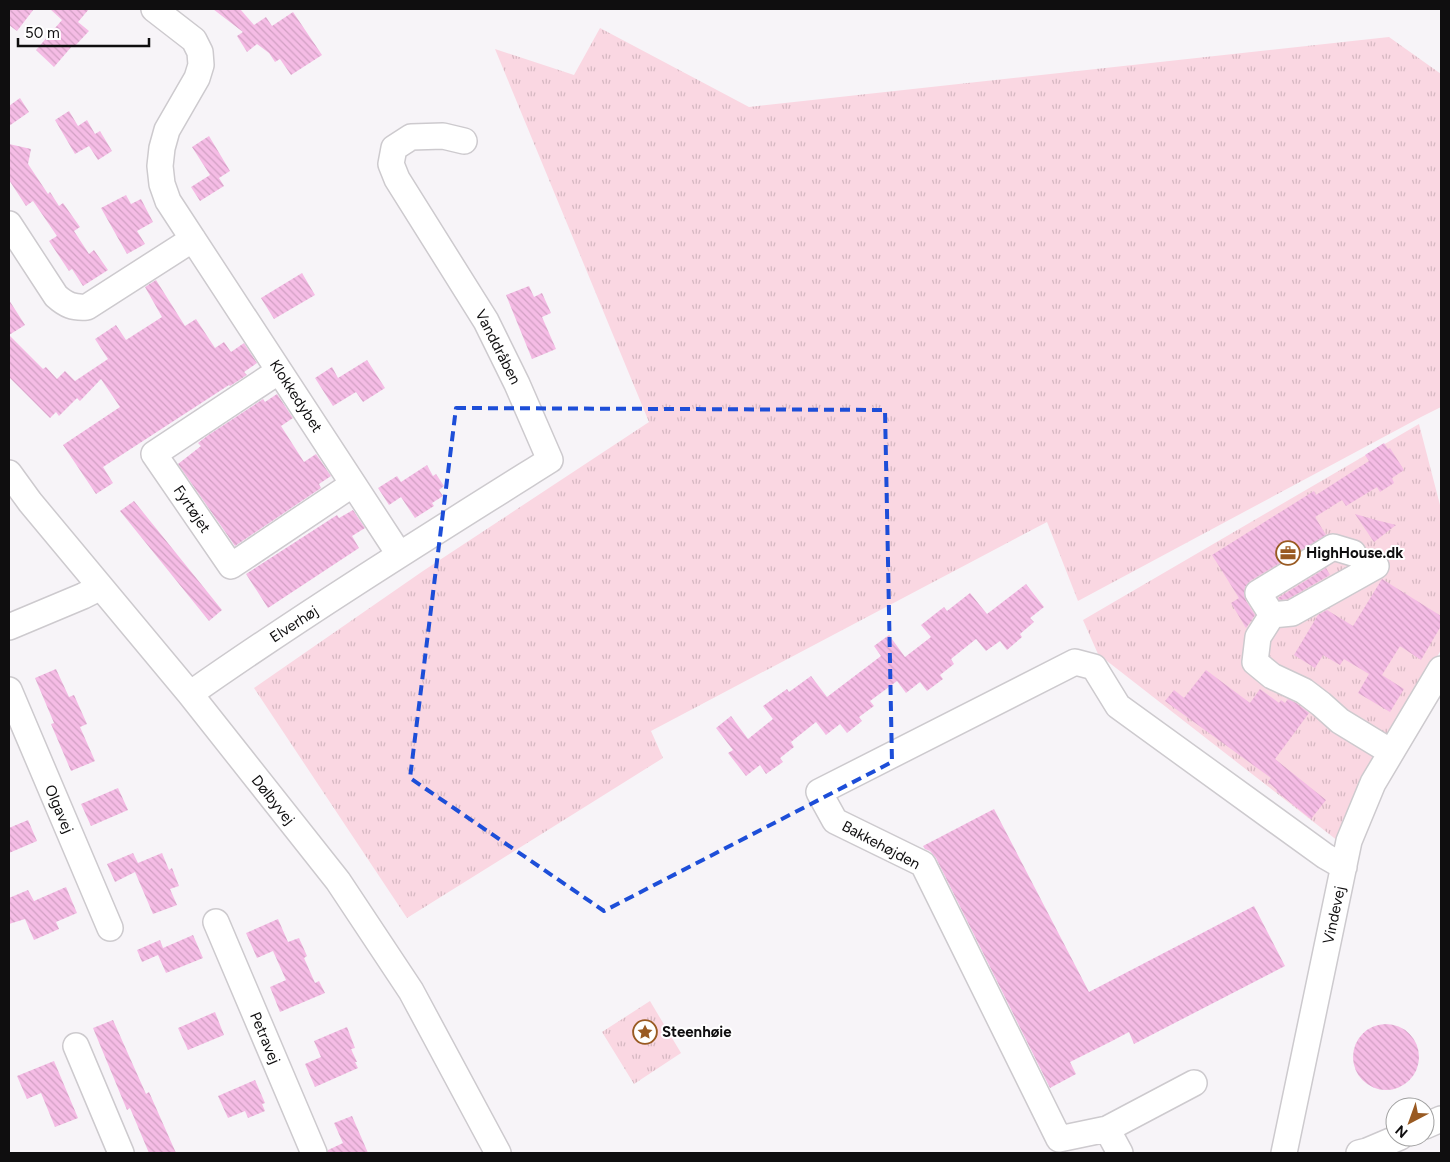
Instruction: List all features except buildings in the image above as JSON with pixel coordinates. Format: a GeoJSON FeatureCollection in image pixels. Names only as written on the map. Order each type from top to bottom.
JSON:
{"type":"FeatureCollection","features":[{"type":"Feature","properties":{"kind":"street","name":"Klokkedybet"},"geometry":{"type":"LineString","coordinates":[[154,9],[194,40],[200,52],[201,65],[197,78],[167,130],[162,148],[160,166],[162,184],[168,201],[399,554]]}},
{"type":"Feature","properties":{"kind":"street","name":"Vanddråben"},"geometry":{"type":"LineString","coordinates":[[399,554],[550,460],[517,384],[486,321],[397,179],[391,164],[394,148],[411,138],[443,136],[464,141]]}},
{"type":"Feature","properties":{"kind":"street"},"geometry":{"type":"LineString","coordinates":[[9,224],[56,296],[64,304],[76,308],[87,307],[193,239]]}},
{"type":"Feature","properties":{"kind":"street","name":"Fyrtøjet"},"geometry":{"type":"LineString","coordinates":[[279,371],[154,454],[231,566],[353,484]]}},
{"type":"Feature","properties":{"kind":"street","name":"Dølbyvej"},"geometry":{"type":"LineString","coordinates":[[9,473],[30,502],[190,694],[338,881],[411,991],[491,1151]]}},
{"type":"Feature","properties":{"kind":"street"},"geometry":{"type":"LineString","coordinates":[[1272,615],[1258,592],[1333,547],[1353,553]]}},
{"type":"Feature","properties":{"kind":"street","name":"Elverhøj"},"geometry":{"type":"LineString","coordinates":[[190,694],[399,554]]}},
{"type":"Feature","properties":{"kind":"street"},"geometry":{"type":"LineString","coordinates":[[1272,615],[1292,613],[1376,566]]}},
{"type":"Feature","properties":{"kind":"street"},"geometry":{"type":"LineString","coordinates":[[9,627],[101,587]]}},
{"type":"Feature","properties":{"kind":"street"},"geometry":{"type":"LineString","coordinates":[[1272,615],[1258,638],[1255,662],[1272,676],[1304,691],[1340,721],[1391,752]]}},
{"type":"Feature","properties":{"kind":"street","name":"Bakkehøjden"},"geometry":{"type":"LineString","coordinates":[[1107,1129],[1059,1139],[923,864],[835,821],[819,792],[1075,662],[1094,667],[1118,706],[1325,856],[1344,867]]}},
{"type":"Feature","properties":{"kind":"street","name":"Vindevej"},"geometry":{"type":"LineString","coordinates":[[1284,1153],[1349,841],[1373,783],[1391,752],[1434,698],[1441,669]]}},
{"type":"Feature","properties":{"kind":"street","name":"Olgavej"},"geometry":{"type":"LineString","coordinates":[[9,690],[110,928]]}},
{"type":"Feature","properties":{"kind":"street","name":"Petravej"},"geometry":{"type":"LineString","coordinates":[[216,922],[314,1153]]}},
{"type":"Feature","properties":{"kind":"street"},"geometry":{"type":"LineString","coordinates":[[76,1046],[121,1153]]}},
{"type":"Feature","properties":{"kind":"street"},"geometry":{"type":"LineString","coordinates":[[1120,1153],[1107,1129],[1194,1084]]}},
{"type":"Feature","properties":{"kind":"street"},"geometry":{"type":"LineString","coordinates":[[1359,1153],[1385,1143]]}},
{"type":"Feature","properties":{"kind":"highlighted area"},"geometry":{"type":"Polygon","coordinates":[[[456,408],[885,410],[892,762],[604,911],[410,778],[456,408]]]}},
{"type":"Feature","properties":{"kind":"green space"},"geometry":{"type":"Polygon","coordinates":[[[600,28],[749,107],[1389,37],[1441,74],[1441,407],[1078,601],[1047,522],[651,731],[663,758],[407,918],[254,688],[423,571],[649,422],[495,49],[574,75],[600,28]]]}},
{"type":"Feature","properties":{"kind":"green space"},"geometry":{"type":"Polygon","coordinates":[[[1419,424],[1441,509],[1441,650],[1358,785],[1338,841],[1098,654],[1083,620],[1419,424]]]}},
{"type":"Feature","properties":{"kind":"green space"},"geometry":{"type":"Polygon","coordinates":[[[650,1001],[681,1053],[634,1084],[602,1032],[650,1001]]]}},
{"type":"Feature","properties":{"kind":"place","name":"HighHouse.dk"},"geometry":{"type":"Point","coordinates":[1288,553]}},
{"type":"Feature","properties":{"kind":"place","name":"Steenhøie"},"geometry":{"type":"Point","coordinates":[645,1032]}}]}
